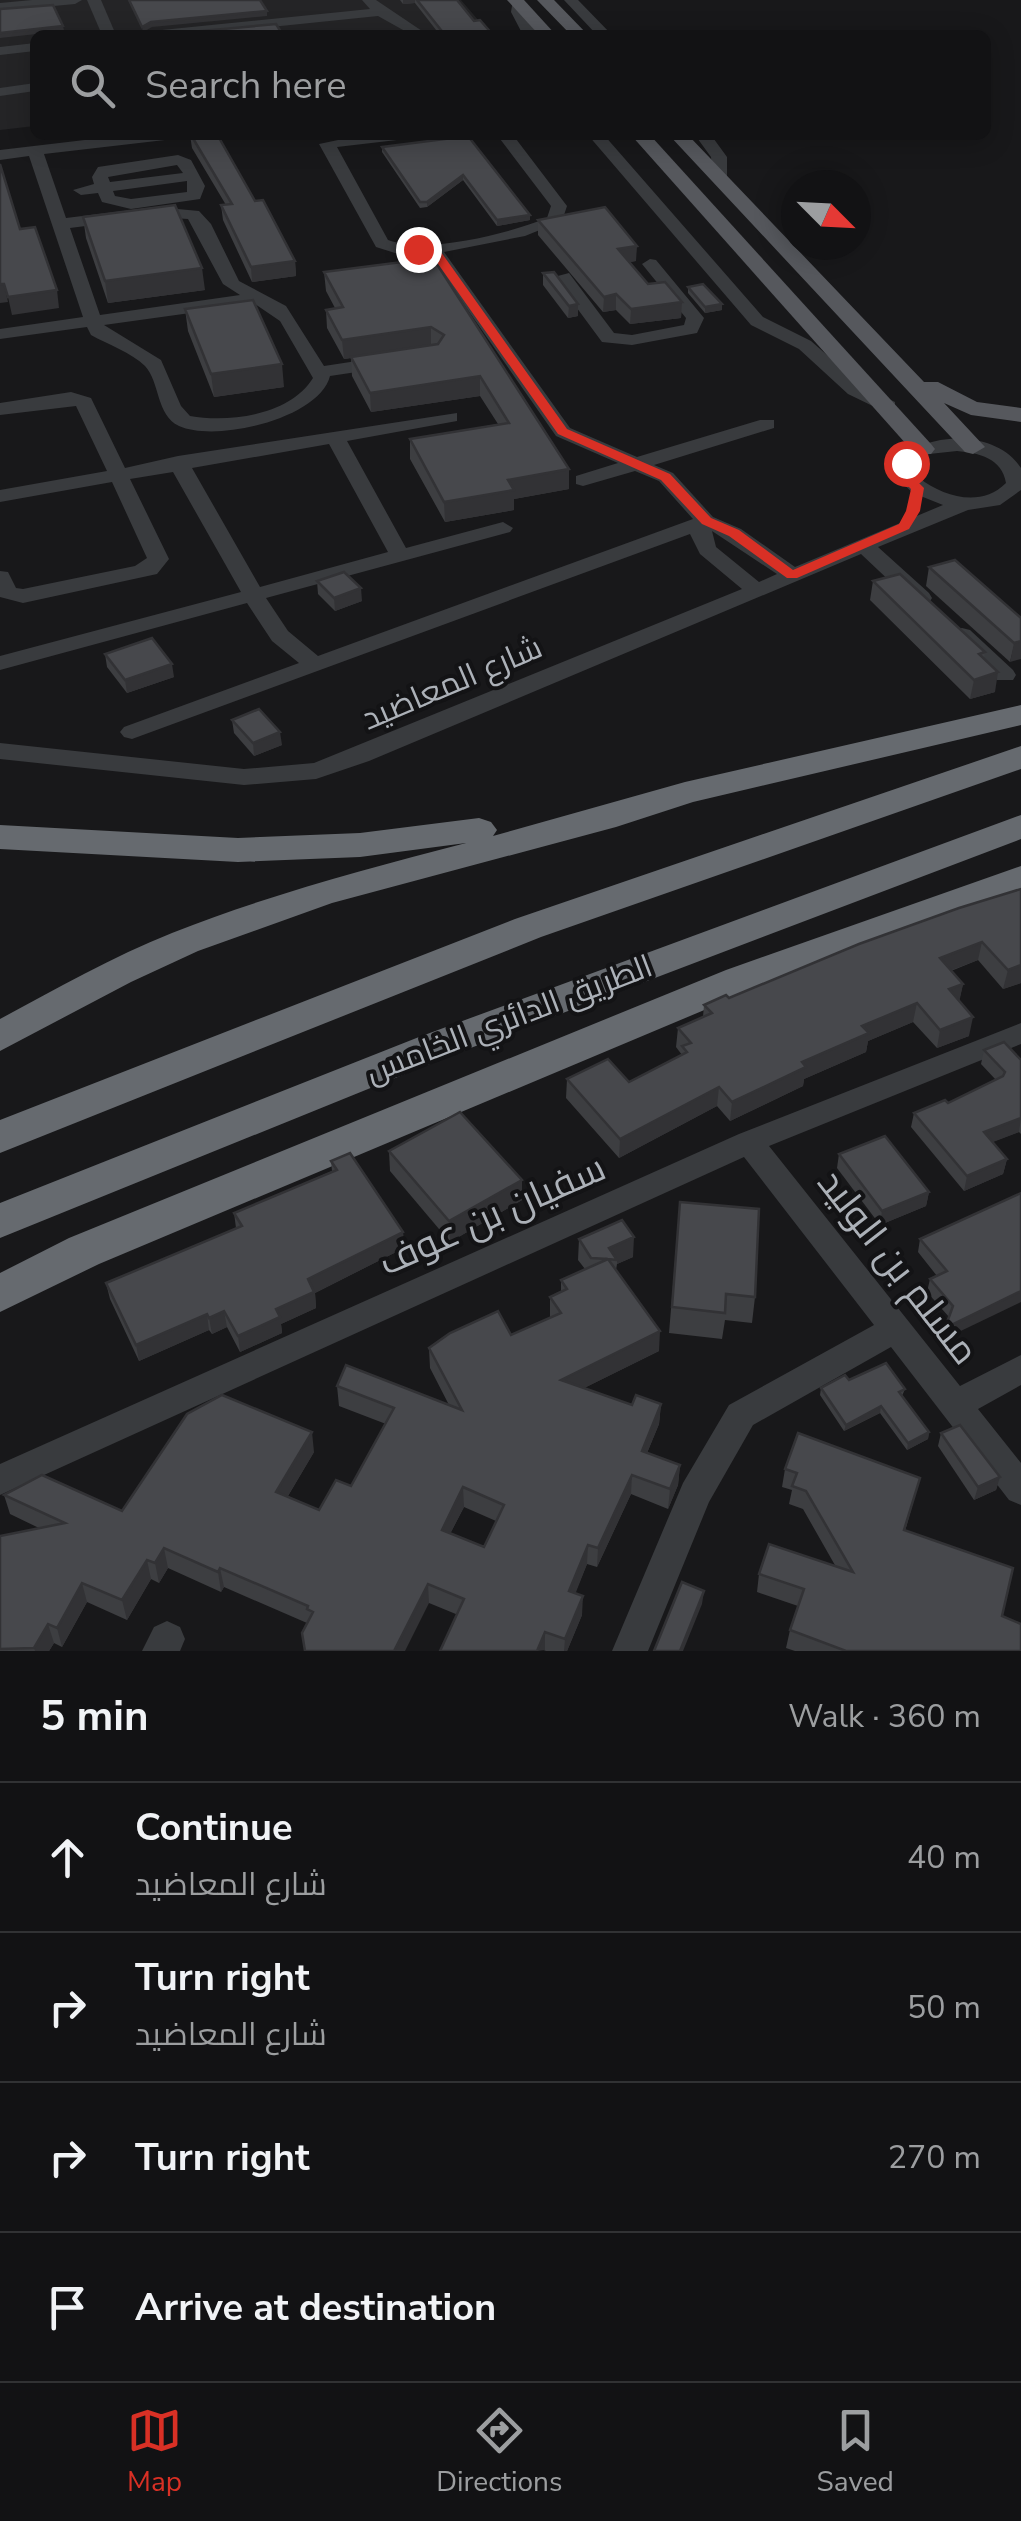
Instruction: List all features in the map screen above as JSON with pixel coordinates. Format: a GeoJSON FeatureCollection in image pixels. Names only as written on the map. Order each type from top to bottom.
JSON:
{"type":"FeatureCollection","features":[{"type":"Feature","properties":{"kind":"highway"},"geometry":{"type":"LineString","coordinates":[[0,1037],[118,972],[253,915],[412,867],[604,819],[667,798],[1021,716]]}},
{"type":"Feature","properties":{"kind":"highway"},"geometry":{"type":"LineString","coordinates":[[0,1137],[528,928],[1021,757]]}},
{"type":"Feature","properties":{"kind":"highway"},"geometry":{"type":"LineString","coordinates":[[0,837],[221,850],[314,848],[420,838],[621,802],[667,798]]}},
{"type":"Feature","properties":{"kind":"highway","name":"الطريق الدائري الخامس"},"geometry":{"type":"LineString","coordinates":[[0,1221],[432,1047],[1021,826]]}},
{"type":"Feature","properties":{"kind":"highway"},"geometry":{"type":"LineString","coordinates":[[0,1294],[84,1251],[613,1031],[1021,878]]}},
{"type":"Feature","properties":{"kind":"main road"},"geometry":{"type":"LineString","coordinates":[[546,0],[575,30]]}},
{"type":"Feature","properties":{"kind":"main road"},"geometry":{"type":"LineString","coordinates":[[517,2],[543,30]]}},
{"type":"Feature","properties":{"kind":"main road"},"geometry":{"type":"LineString","coordinates":[[645,140],[923,449]]}},
{"type":"Feature","properties":{"kind":"main road"},"geometry":{"type":"LineString","coordinates":[[683,140],[981,449]]}},
{"type":"Feature","properties":{"kind":"main road"},"geometry":{"type":"LineString","coordinates":[[870,334],[937,393],[971,408],[1021,415]]}},
{"type":"Feature","properties":{"kind":"street"},"geometry":{"type":"LineString","coordinates":[[0,8],[75,0]]}},
{"type":"Feature","properties":{"kind":"street"},"geometry":{"type":"LineString","coordinates":[[94,0],[107,30]]}},
{"type":"Feature","properties":{"kind":"street"},"geometry":{"type":"LineString","coordinates":[[577,0],[602,30]]}},
{"type":"Feature","properties":{"kind":"street"},"geometry":{"type":"LineString","coordinates":[[517,2],[527,30]]}},
{"type":"Feature","properties":{"kind":"street"},"geometry":{"type":"LineString","coordinates":[[208,30],[378,15],[414,30]]}},
{"type":"Feature","properties":{"kind":"street"},"geometry":{"type":"LineString","coordinates":[[0,50],[30,47]]}},
{"type":"Feature","properties":{"kind":"street"},"geometry":{"type":"LineString","coordinates":[[0,92],[30,88]]}},
{"type":"Feature","properties":{"kind":"street"},"geometry":{"type":"LineString","coordinates":[[0,155],[35,151],[69,155],[141,140]]}},
{"type":"Feature","properties":{"kind":"street"},"geometry":{"type":"LineString","coordinates":[[333,140],[382,244],[396,250],[526,232],[554,221],[560,206],[509,140]]}},
{"type":"Feature","properties":{"kind":"street"},"geometry":{"type":"LineString","coordinates":[[600,140],[706,277],[728,288],[757,321],[805,345],[855,390],[888,406]]}},
{"type":"Feature","properties":{"kind":"street"},"geometry":{"type":"LineString","coordinates":[[706,140],[720,157],[721,179]]}},
{"type":"Feature","properties":{"kind":"street"},"geometry":{"type":"LineString","coordinates":[[35,151],[45,185],[58,224],[92,322],[97,330],[154,364],[172,408],[184,421],[258,418],[292,408],[319,388],[322,378],[288,319],[232,284],[203,224],[193,214],[156,212],[58,224]]}},
{"type":"Feature","properties":{"kind":"street"},"geometry":{"type":"LineString","coordinates":[[45,185],[104,187],[193,176]]}},
{"type":"Feature","properties":{"kind":"street"},"geometry":{"type":"LineString","coordinates":[[80,185],[91,220]]}},
{"type":"Feature","properties":{"kind":"street"},"geometry":{"type":"LineString","coordinates":[[432,247],[563,432],[666,477],[706,521],[734,533],[792,575]]}},
{"type":"Feature","properties":{"kind":"street"},"geometry":{"type":"LineString","coordinates":[[563,277],[603,334],[624,341],[696,326],[695,318],[650,264]]}},
{"type":"Feature","properties":{"kind":"street"},"geometry":{"type":"LineString","coordinates":[[669,288],[706,277]]}},
{"type":"Feature","properties":{"kind":"street"},"geometry":{"type":"LineString","coordinates":[[0,334],[257,298]]}},
{"type":"Feature","properties":{"kind":"street"},"geometry":{"type":"LineString","coordinates":[[319,372],[394,361]]}},
{"type":"Feature","properties":{"kind":"street"},"geometry":{"type":"LineString","coordinates":[[0,409],[80,400],[156,554],[156,564],[139,572],[23,596],[7,592],[0,577]]}},
{"type":"Feature","properties":{"kind":"street"},"geometry":{"type":"LineString","coordinates":[[0,496],[450,416]]}},
{"type":"Feature","properties":{"kind":"street"},"geometry":{"type":"LineString","coordinates":[[583,480],[767,424]]}},
{"type":"Feature","properties":{"kind":"street"},"geometry":{"type":"LineString","coordinates":[[334,436],[400,556]]}},
{"type":"Feature","properties":{"kind":"street"},"geometry":{"type":"LineString","coordinates":[[966,503],[931,496],[917,488],[905,471],[912,455],[946,445],[981,449],[1021,442]]}},
{"type":"Feature","properties":{"kind":"street"},"geometry":{"type":"LineString","coordinates":[[981,449],[1009,463],[1018,485]]}},
{"type":"Feature","properties":{"kind":"street"},"geometry":{"type":"LineString","coordinates":[[178,462],[254,598],[280,636],[314,665]]}},
{"type":"Feature","properties":{"kind":"street","name":"شارع المعاضيد"},"geometry":{"type":"LineString","coordinates":[[0,751],[244,777],[316,771],[361,756],[904,526],[966,503],[1002,498],[1018,485]]}},
{"type":"Feature","properties":{"kind":"street"},"geometry":{"type":"LineString","coordinates":[[904,526],[913,511],[917,488]]}},
{"type":"Feature","properties":{"kind":"street"},"geometry":{"type":"LineString","coordinates":[[706,521],[700,535],[707,550],[756,590]]}},
{"type":"Feature","properties":{"kind":"street"},"geometry":{"type":"LineString","coordinates":[[132,732],[706,521]]}},
{"type":"Feature","properties":{"kind":"street"},"geometry":{"type":"LineString","coordinates":[[0,664],[502,528]]}},
{"type":"Feature","properties":{"kind":"street"},"geometry":{"type":"LineString","coordinates":[[862,544],[1005,675]]}},
{"type":"Feature","properties":{"kind":"street","name":"سفيان بن عوف"},"geometry":{"type":"LineString","coordinates":[[0,1480],[748,1142],[1021,1033]]}},
{"type":"Feature","properties":{"kind":"street","name":"مسلم بن الوليد"},"geometry":{"type":"LineString","coordinates":[[748,1142],[1021,1489]]}},
{"type":"Feature","properties":{"kind":"street"},"geometry":{"type":"LineString","coordinates":[[630,1651],[696,1494],[741,1415],[895,1328]]}},
{"type":"Feature","properties":{"kind":"street"},"geometry":{"type":"LineString","coordinates":[[956,1405],[1021,1369]]}},
{"type":"Feature","properties":{"kind":"shaded area"},"geometry":{"type":"Polygon","coordinates":[[[0,0],[461,0],[487,30],[30,30],[30,127],[0,130],[0,0]]]}},
{"type":"Feature","properties":{"kind":"building"},"geometry":{"type":"Polygon","coordinates":[[[129,0],[260,0],[267,11],[151,22],[142,27],[129,0]]]}},
{"type":"Feature","properties":{"kind":"building"},"geometry":{"type":"Polygon","coordinates":[[[417,0],[457,0],[474,21],[480,20],[489,30],[441,30],[417,0]]]}},
{"type":"Feature","properties":{"kind":"building"},"geometry":{"type":"Polygon","coordinates":[[[53,5],[63,26],[0,33],[0,9],[53,5]]]}},
{"type":"Feature","properties":{"kind":"building"},"geometry":{"type":"Polygon","coordinates":[[[276,24],[280,30],[212,30],[276,24]]]}},
{"type":"Feature","properties":{"kind":"building"},"geometry":{"type":"Polygon","coordinates":[[[194,140],[220,140],[255,201],[263,200],[295,261],[251,267],[221,205],[232,204],[194,140]]]}},
{"type":"Feature","properties":{"kind":"building"},"geometry":{"type":"Polygon","coordinates":[[[471,140],[530,215],[497,220],[463,175],[427,202],[420,202],[382,147],[471,140]]]}},
{"type":"Feature","properties":{"kind":"building"},"geometry":{"type":"Polygon","coordinates":[[[0,164],[20,229],[35,227],[57,290],[8,297],[4,284],[0,284],[0,164]]]}},
{"type":"Feature","properties":{"kind":"building"},"geometry":{"type":"Polygon","coordinates":[[[175,205],[202,268],[105,281],[83,217],[175,205]]]}},
{"type":"Feature","properties":{"kind":"building"},"geometry":{"type":"Polygon","coordinates":[[[605,207],[637,246],[618,249],[648,284],[665,282],[682,302],[631,309],[616,294],[604,297],[538,220],[605,207]]]}},
{"type":"Feature","properties":{"kind":"building"},"geometry":{"type":"Polygon","coordinates":[[[433,258],[569,469],[508,480],[514,490],[444,502],[410,439],[509,423],[480,376],[370,393],[351,357],[438,344],[444,335],[431,327],[342,340],[326,310],[343,307],[324,272],[433,258]]]}},
{"type":"Feature","properties":{"kind":"building"},"geometry":{"type":"Polygon","coordinates":[[[554,272],[578,304],[569,306],[543,273],[554,272]]]}},
{"type":"Feature","properties":{"kind":"building"},"geometry":{"type":"Polygon","coordinates":[[[703,284],[722,304],[705,307],[688,287],[703,284]]]}},
{"type":"Feature","properties":{"kind":"building"},"geometry":{"type":"Polygon","coordinates":[[[253,300],[282,364],[211,374],[185,309],[253,300]]]}},
{"type":"Feature","properties":{"kind":"building"},"geometry":{"type":"Polygon","coordinates":[[[955,560],[1021,618],[1021,641],[1014,643],[929,567],[955,560]]]}},
{"type":"Feature","properties":{"kind":"building"},"geometry":{"type":"Polygon","coordinates":[[[344,572],[361,588],[334,598],[317,581],[344,572]]]}},
{"type":"Feature","properties":{"kind":"building"},"geometry":{"type":"Polygon","coordinates":[[[900,574],[985,652],[979,654],[998,672],[974,680],[873,581],[900,574]]]}},
{"type":"Feature","properties":{"kind":"building"},"geometry":{"type":"Polygon","coordinates":[[[152,638],[172,664],[125,680],[105,654],[152,638]]]}},
{"type":"Feature","properties":{"kind":"building"},"geometry":{"type":"Polygon","coordinates":[[[259,709],[280,732],[253,743],[232,720],[259,709]]]}},
{"type":"Feature","properties":{"kind":"building"},"geometry":{"type":"Polygon","coordinates":[[[1021,889],[1021,965],[1008,970],[982,942],[940,958],[963,984],[949,989],[973,1017],[940,1030],[917,1003],[862,1026],[869,1033],[802,1062],[806,1067],[732,1102],[719,1087],[620,1139],[567,1079],[608,1059],[629,1082],[687,1052],[682,1046],[691,1043],[678,1028],[712,1013],[704,1005],[859,944],[1021,889]]]}},
{"type":"Feature","properties":{"kind":"building"},"geometry":{"type":"Polygon","coordinates":[[[1004,1042],[1021,1060],[1021,1118],[984,1132],[1007,1159],[967,1176],[914,1113],[945,1100],[948,1103],[1003,1076],[1005,1072],[984,1050],[1004,1042]]]}},
{"type":"Feature","properties":{"kind":"building"},"geometry":{"type":"Polygon","coordinates":[[[460,1112],[522,1180],[449,1221],[389,1151],[460,1112]]]}},
{"type":"Feature","properties":{"kind":"building"},"geometry":{"type":"Polygon","coordinates":[[[885,1136],[929,1192],[882,1211],[839,1154],[885,1136]]]}},
{"type":"Feature","properties":{"kind":"building"},"geometry":{"type":"Polygon","coordinates":[[[350,1153],[403,1232],[308,1279],[314,1292],[276,1309],[280,1317],[238,1336],[224,1311],[209,1318],[207,1314],[136,1345],[106,1283],[242,1226],[234,1213],[337,1170],[331,1161],[350,1153]]]}},
{"type":"Feature","properties":{"kind":"building"},"geometry":{"type":"Polygon","coordinates":[[[1021,1193],[1021,1291],[945,1328],[953,1306],[930,1279],[947,1271],[920,1239],[1021,1193]]]}},
{"type":"Feature","properties":{"kind":"building"},"geometry":{"type":"Polygon","coordinates":[[[680,1202],[759,1209],[755,1297],[726,1294],[725,1313],[672,1307],[680,1202]]]}},
{"type":"Feature","properties":{"kind":"building"},"geometry":{"type":"Polygon","coordinates":[[[622,1220],[634,1237],[609,1248],[617,1260],[591,1258],[579,1239],[622,1220]]]}},
{"type":"Feature","properties":{"kind":"building"},"geometry":{"type":"Polygon","coordinates":[[[608,1259],[660,1331],[561,1380],[632,1405],[636,1395],[661,1404],[642,1451],[680,1465],[670,1489],[632,1475],[598,1548],[588,1545],[569,1591],[583,1596],[565,1639],[545,1632],[537,1651],[440,1651],[464,1599],[428,1584],[394,1651],[305,1651],[302,1633],[313,1612],[308,1606],[164,1548],[155,1563],[147,1560],[122,1600],[82,1583],[57,1628],[48,1624],[34,1648],[0,1649],[0,1536],[65,1523],[4,1495],[42,1475],[122,1511],[187,1414],[222,1395],[312,1432],[276,1492],[319,1510],[336,1480],[351,1486],[394,1408],[337,1386],[346,1365],[462,1410],[429,1348],[450,1333],[498,1311],[511,1335],[561,1313],[550,1297],[567,1289],[561,1280],[608,1259]],[[463,1487],[442,1530],[484,1547],[504,1505],[463,1487]]]}},
{"type":"Feature","properties":{"kind":"building"},"geometry":{"type":"Polygon","coordinates":[[[886,1363],[905,1389],[899,1392],[929,1432],[908,1443],[881,1406],[846,1425],[821,1388],[845,1375],[849,1380],[886,1363]]]}},
{"type":"Feature","properties":{"kind":"building"},"geometry":{"type":"Polygon","coordinates":[[[960,1425],[1000,1477],[978,1487],[941,1433],[960,1425]]]}},
{"type":"Feature","properties":{"kind":"building"},"geometry":{"type":"Polygon","coordinates":[[[798,1433],[920,1478],[904,1530],[1013,1568],[1002,1616],[1021,1624],[1021,1651],[846,1651],[790,1630],[804,1589],[759,1574],[769,1544],[853,1572],[806,1491],[792,1486],[797,1473],[785,1469],[798,1433]]]}},
{"type":"Feature","properties":{"kind":"building"},"geometry":{"type":"Polygon","coordinates":[[[682,1582],[704,1591],[680,1651],[654,1651],[682,1582]]]}},
{"type":"Feature","properties":{"kind":"route"},"geometry":{"type":"LineString","coordinates":[[418,249],[432,247],[563,432],[666,477],[706,521],[734,533],[792,575],[904,526],[915,506],[917,488],[908,480],[906,463]]}}]}
